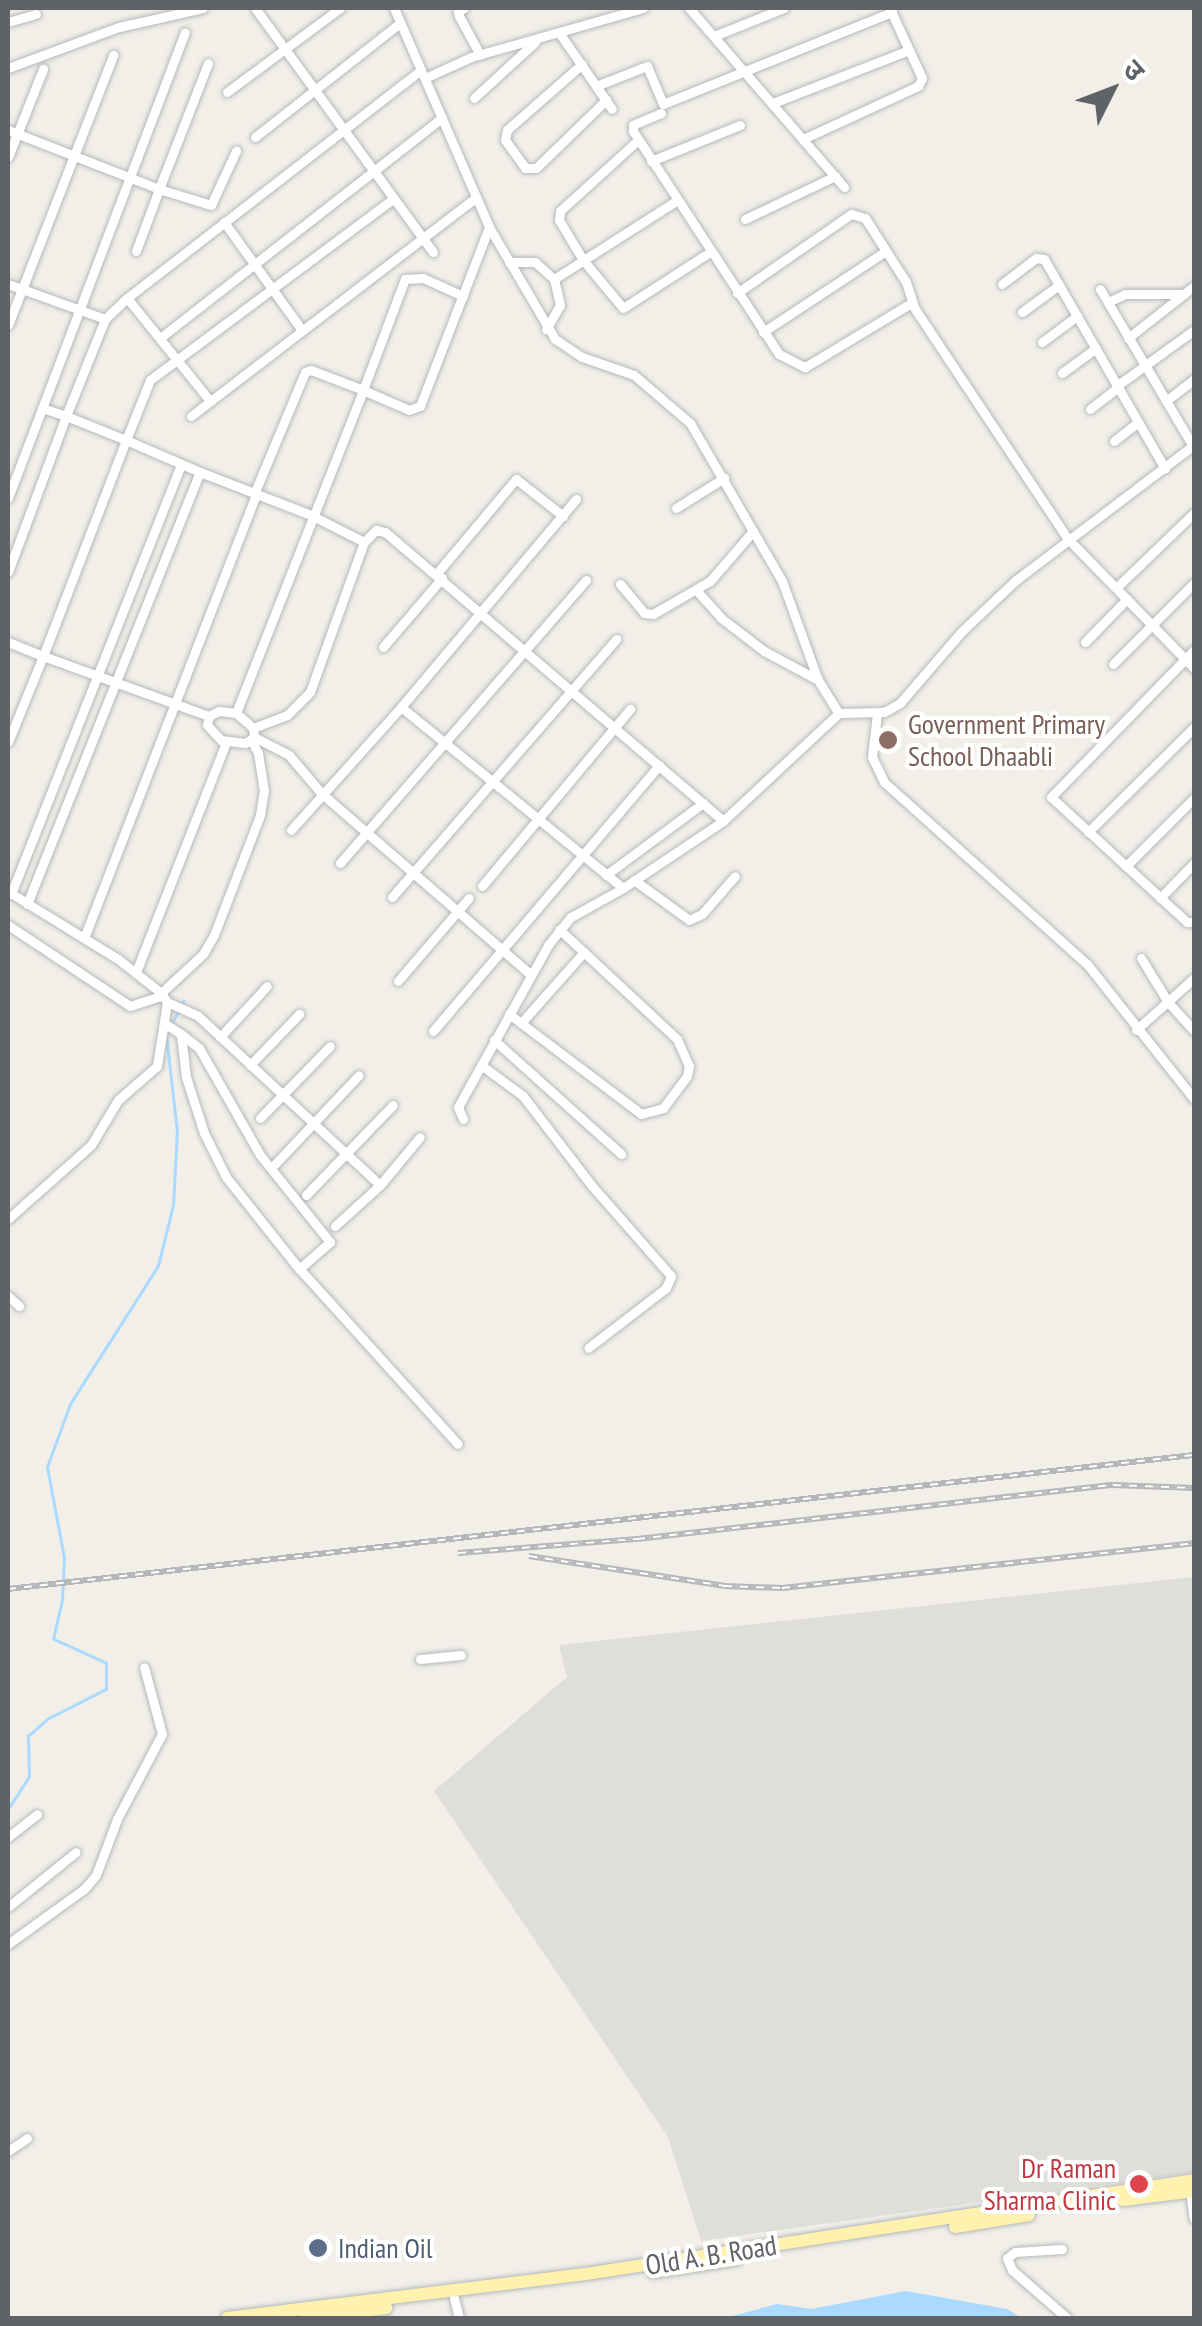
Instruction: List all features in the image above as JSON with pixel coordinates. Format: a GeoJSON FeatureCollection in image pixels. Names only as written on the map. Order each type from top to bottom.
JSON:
{"type":"FeatureCollection","features":[{"type":"Feature","properties":{"kind":"main road","name":"Old A. B. Road"},"geometry":{"type":"LineString","coordinates":[[305,2318],[384,2313],[454,2298],[1193,2187]]}},
{"type":"Feature","properties":{"kind":"main road","name":"Old A. B. Road"},"geometry":{"type":"LineString","coordinates":[[227,2318],[579,2275],[1193,2187]]}},
{"type":"Feature","properties":{"kind":"street"},"geometry":{"type":"LineString","coordinates":[[8,68],[119,28],[203,8]]}},
{"type":"Feature","properties":{"kind":"street"},"geometry":{"type":"LineString","coordinates":[[256,8],[432,252]]}},
{"type":"Feature","properties":{"kind":"street"},"geometry":{"type":"LineString","coordinates":[[227,92],[340,8]]}},
{"type":"Feature","properties":{"kind":"street"},"geometry":{"type":"LineString","coordinates":[[394,8],[474,198],[546,329],[582,356],[622,368],[673,404],[724,478],[753,531],[799,620],[818,680],[839,713]]}},
{"type":"Feature","properties":{"kind":"street"},"geometry":{"type":"LineString","coordinates":[[464,8],[459,16],[480,55]]}},
{"type":"Feature","properties":{"kind":"street"},"geometry":{"type":"LineString","coordinates":[[8,572],[104,319],[127,298],[345,128],[423,74],[643,8]]}},
{"type":"Feature","properties":{"kind":"street"},"geometry":{"type":"LineString","coordinates":[[690,8],[844,187]]}},
{"type":"Feature","properties":{"kind":"street"},"geometry":{"type":"LineString","coordinates":[[714,36],[784,8]]}},
{"type":"Feature","properties":{"kind":"street"},"geometry":{"type":"LineString","coordinates":[[596,86],[647,66],[663,104],[891,10],[922,78],[915,91],[804,139]]}},
{"type":"Feature","properties":{"kind":"street"},"geometry":{"type":"LineString","coordinates":[[8,22],[36,14]]}},
{"type":"Feature","properties":{"kind":"street"},"geometry":{"type":"LineString","coordinates":[[256,137],[400,23]]}},
{"type":"Feature","properties":{"kind":"street"},"geometry":{"type":"LineString","coordinates":[[8,496],[185,32]]}},
{"type":"Feature","properties":{"kind":"street"},"geometry":{"type":"LineString","coordinates":[[560,34],[582,64],[609,104],[536,168],[525,168],[505,140],[507,130],[582,64]]}},
{"type":"Feature","properties":{"kind":"street"},"geometry":{"type":"LineString","coordinates":[[474,98],[537,40]]}},
{"type":"Feature","properties":{"kind":"street"},"geometry":{"type":"LineString","coordinates":[[773,103],[909,50]]}},
{"type":"Feature","properties":{"kind":"street"},"geometry":{"type":"LineString","coordinates":[[8,324],[113,55]]}},
{"type":"Feature","properties":{"kind":"street"},"geometry":{"type":"LineString","coordinates":[[136,251],[208,64]]}},
{"type":"Feature","properties":{"kind":"street"},"geometry":{"type":"LineString","coordinates":[[8,157],[12,132],[44,69]]}},
{"type":"Feature","properties":{"kind":"street"},"geometry":{"type":"LineString","coordinates":[[661,112],[633,125],[638,140],[779,354],[805,366],[913,306]]}},
{"type":"Feature","properties":{"kind":"street"},"geometry":{"type":"LineString","coordinates":[[160,338],[442,118]]}},
{"type":"Feature","properties":{"kind":"street"},"geometry":{"type":"LineString","coordinates":[[651,161],[740,125]]}},
{"type":"Feature","properties":{"kind":"street"},"geometry":{"type":"LineString","coordinates":[[12,132],[211,206],[236,150]]}},
{"type":"Feature","properties":{"kind":"street"},"geometry":{"type":"LineString","coordinates":[[638,140],[560,210],[560,220],[583,260],[623,308],[710,252]]}},
{"type":"Feature","properties":{"kind":"street"},"geometry":{"type":"LineString","coordinates":[[745,219],[834,176]]}},
{"type":"Feature","properties":{"kind":"street"},"geometry":{"type":"LineString","coordinates":[[8,742],[150,380],[394,198]]}},
{"type":"Feature","properties":{"kind":"street"},"geometry":{"type":"LineString","coordinates":[[190,416],[474,198]]}},
{"type":"Feature","properties":{"kind":"street"},"geometry":{"type":"LineString","coordinates":[[554,278],[676,202]]}},
{"type":"Feature","properties":{"kind":"street"},"geometry":{"type":"LineString","coordinates":[[737,293],[851,214],[865,218],[906,282],[913,306],[1067,538],[1194,668]]}},
{"type":"Feature","properties":{"kind":"street"},"geometry":{"type":"LineString","coordinates":[[224,222],[302,330]]}},
{"type":"Feature","properties":{"kind":"street"},"geometry":{"type":"LineString","coordinates":[[84,938],[305,372],[311,370],[409,410],[420,406],[489,227]]}},
{"type":"Feature","properties":{"kind":"street"},"geometry":{"type":"LineString","coordinates":[[763,332],[886,251]]}},
{"type":"Feature","properties":{"kind":"street"},"geometry":{"type":"LineString","coordinates":[[1002,284],[1040,256],[1165,469]]}},
{"type":"Feature","properties":{"kind":"street"},"geometry":{"type":"LineString","coordinates":[[509,262],[534,262],[554,278],[560,306],[546,329]]}},
{"type":"Feature","properties":{"kind":"street"},"geometry":{"type":"LineString","coordinates":[[236,713],[405,279],[423,278],[463,296]]}},
{"type":"Feature","properties":{"kind":"street"},"geometry":{"type":"LineString","coordinates":[[8,284],[104,319]]}},
{"type":"Feature","properties":{"kind":"street"},"geometry":{"type":"LineString","coordinates":[[1022,312],[1059,285]]}},
{"type":"Feature","properties":{"kind":"street"},"geometry":{"type":"LineString","coordinates":[[1128,338],[1194,286]]}},
{"type":"Feature","properties":{"kind":"street"},"geometry":{"type":"LineString","coordinates":[[463,1119],[458,1107],[530,974],[560,929],[580,911],[723,821],[839,713],[876,712],[904,700],[960,632],[1067,538],[1194,445],[1100,289]]}},
{"type":"Feature","properties":{"kind":"street"},"geometry":{"type":"LineString","coordinates":[[1108,302],[1125,294],[1184,294]]}},
{"type":"Feature","properties":{"kind":"street"},"geometry":{"type":"LineString","coordinates":[[127,298],[210,401]]}},
{"type":"Feature","properties":{"kind":"street"},"geometry":{"type":"LineString","coordinates":[[1042,342],[1078,316]]}},
{"type":"Feature","properties":{"kind":"street"},"geometry":{"type":"LineString","coordinates":[[1090,409],[1194,330]]}},
{"type":"Feature","properties":{"kind":"street"},"geometry":{"type":"LineString","coordinates":[[1062,373],[1096,348]]}},
{"type":"Feature","properties":{"kind":"street"},"geometry":{"type":"LineString","coordinates":[[1166,401],[1194,379]]}},
{"type":"Feature","properties":{"kind":"street"},"geometry":{"type":"LineString","coordinates":[[42,408],[369,537],[385,532],[723,821]]}},
{"type":"Feature","properties":{"kind":"street"},"geometry":{"type":"LineString","coordinates":[[1114,441],[1138,422]]}},
{"type":"Feature","properties":{"kind":"street"},"geometry":{"type":"LineString","coordinates":[[181,464],[9,892],[136,972],[166,1000],[193,1013],[380,1186]]}},
{"type":"Feature","properties":{"kind":"street"},"geometry":{"type":"LineString","coordinates":[[28,904],[200,472]]}},
{"type":"Feature","properties":{"kind":"street"},"geometry":{"type":"LineString","coordinates":[[676,508],[724,478]]}},
{"type":"Feature","properties":{"kind":"street"},"geometry":{"type":"LineString","coordinates":[[383,646],[516,479],[563,516]]}},
{"type":"Feature","properties":{"kind":"street"},"geometry":{"type":"LineString","coordinates":[[291,830],[402,707],[576,499]]}},
{"type":"Feature","properties":{"kind":"street"},"geometry":{"type":"LineString","coordinates":[[1116,588],[1194,513]]}},
{"type":"Feature","properties":{"kind":"street"},"geometry":{"type":"LineString","coordinates":[[620,584],[649,614],[682,594],[697,591],[753,531]]}},
{"type":"Feature","properties":{"kind":"street"},"geometry":{"type":"LineString","coordinates":[[209,716],[213,734],[226,742],[252,735],[287,715],[310,692],[369,537]]}},
{"type":"Feature","properties":{"kind":"street"},"geometry":{"type":"LineString","coordinates":[[340,864],[586,580]]}},
{"type":"Feature","properties":{"kind":"street"},"geometry":{"type":"LineString","coordinates":[[1113,664],[1194,583]]}},
{"type":"Feature","properties":{"kind":"street"},"geometry":{"type":"LineString","coordinates":[[697,591],[721,618],[764,651],[818,680]]}},
{"type":"Feature","properties":{"kind":"street"},"geometry":{"type":"LineString","coordinates":[[1085,642],[1127,599]]}},
{"type":"Feature","properties":{"kind":"street"},"geometry":{"type":"LineString","coordinates":[[392,897],[616,639]]}},
{"type":"Feature","properties":{"kind":"street"},"geometry":{"type":"LineString","coordinates":[[8,642],[209,716],[219,711],[236,713],[252,735],[264,790],[260,815],[214,935],[203,954],[166,983],[166,1000],[186,1077],[218,1162],[299,1269],[458,1444]]}},
{"type":"Feature","properties":{"kind":"street"},"geometry":{"type":"LineString","coordinates":[[1194,650],[1053,793],[1053,800],[1160,898],[1187,922],[1194,922]]}},
{"type":"Feature","properties":{"kind":"street"},"geometry":{"type":"LineString","coordinates":[[402,707],[622,888]]}},
{"type":"Feature","properties":{"kind":"street"},"geometry":{"type":"LineString","coordinates":[[482,886],[630,709]]}},
{"type":"Feature","properties":{"kind":"street"},"geometry":{"type":"LineString","coordinates":[[876,712],[872,758],[884,782],[1088,964],[1136,1030],[1194,1098]]}},
{"type":"Feature","properties":{"kind":"street"},"geometry":{"type":"LineString","coordinates":[[1088,832],[1194,727]]}},
{"type":"Feature","properties":{"kind":"street"},"geometry":{"type":"LineString","coordinates":[[252,735],[279,746],[321,793],[366,834],[530,974]]}},
{"type":"Feature","properties":{"kind":"street"},"geometry":{"type":"LineString","coordinates":[[136,972],[226,742]]}},
{"type":"Feature","properties":{"kind":"street"},"geometry":{"type":"LineString","coordinates":[[433,1031],[659,765]]}},
{"type":"Feature","properties":{"kind":"street"},"geometry":{"type":"LineString","coordinates":[[1126,866],[1194,798]]}},
{"type":"Feature","properties":{"kind":"street"},"geometry":{"type":"LineString","coordinates":[[606,874],[703,804]]}},
{"type":"Feature","properties":{"kind":"street"},"geometry":{"type":"LineString","coordinates":[[1160,898],[1194,863]]}},
{"type":"Feature","properties":{"kind":"street"},"geometry":{"type":"LineString","coordinates":[[634,880],[689,920],[702,914],[735,876]]}},
{"type":"Feature","properties":{"kind":"street"},"geometry":{"type":"LineString","coordinates":[[398,981],[469,898]]}},
{"type":"Feature","properties":{"kind":"street"},"geometry":{"type":"LineString","coordinates":[[8,925],[130,1006],[166,1000]]}},
{"type":"Feature","properties":{"kind":"street"},"geometry":{"type":"LineString","coordinates":[[509,1014],[641,1114],[663,1108],[687,1076],[685,1053],[677,1039],[560,929]]}},
{"type":"Feature","properties":{"kind":"street"},"geometry":{"type":"LineString","coordinates":[[521,1023],[584,952]]}},
{"type":"Feature","properties":{"kind":"street"},"geometry":{"type":"LineString","coordinates":[[1141,958],[1168,1002],[1194,1031]]}},
{"type":"Feature","properties":{"kind":"street"},"geometry":{"type":"LineString","coordinates":[[1136,1030],[1194,978]]}},
{"type":"Feature","properties":{"kind":"street"},"geometry":{"type":"LineString","coordinates":[[220,1037],[268,986]]}},
{"type":"Feature","properties":{"kind":"street"},"geometry":{"type":"LineString","coordinates":[[8,1219],[91,1145],[118,1100],[152,1072],[175,1030],[193,1013]]}},
{"type":"Feature","properties":{"kind":"street"},"geometry":{"type":"LineString","coordinates":[[250,1066],[299,1014]]}},
{"type":"Feature","properties":{"kind":"street"},"geometry":{"type":"LineString","coordinates":[[175,1030],[260,1155],[330,1242],[299,1269]]}},
{"type":"Feature","properties":{"kind":"street"},"geometry":{"type":"LineString","coordinates":[[494,1040],[621,1154]]}},
{"type":"Feature","properties":{"kind":"street"},"geometry":{"type":"LineString","coordinates":[[260,1118],[330,1046]]}},
{"type":"Feature","properties":{"kind":"street"},"geometry":{"type":"LineString","coordinates":[[481,1065],[523,1096],[592,1186],[672,1276],[666,1288],[588,1348]]}},
{"type":"Feature","properties":{"kind":"street"},"geometry":{"type":"LineString","coordinates":[[274,1164],[359,1076]]}},
{"type":"Feature","properties":{"kind":"street"},"geometry":{"type":"LineString","coordinates":[[306,1195],[392,1105]]}},
{"type":"Feature","properties":{"kind":"street"},"geometry":{"type":"LineString","coordinates":[[335,1226],[380,1186],[420,1138]]}},
{"type":"Feature","properties":{"kind":"street"},"geometry":{"type":"LineString","coordinates":[[8,1296],[19,1306]]}},
{"type":"Feature","properties":{"kind":"street"},"geometry":{"type":"LineString","coordinates":[[420,1659],[461,1654]]}},
{"type":"Feature","properties":{"kind":"street"},"geometry":{"type":"LineString","coordinates":[[8,1944],[96,1875],[118,1820],[162,1734],[144,1667]]}},
{"type":"Feature","properties":{"kind":"street"},"geometry":{"type":"LineString","coordinates":[[8,1837],[37,1814]]}},
{"type":"Feature","properties":{"kind":"street"},"geometry":{"type":"LineString","coordinates":[[8,1907],[76,1852]]}},
{"type":"Feature","properties":{"kind":"street"},"geometry":{"type":"LineString","coordinates":[[8,2151],[27,2138]]}},
{"type":"Feature","properties":{"kind":"street"},"geometry":{"type":"LineString","coordinates":[[1193,2187],[1194,2219]]}},
{"type":"Feature","properties":{"kind":"street"},"geometry":{"type":"LineString","coordinates":[[1062,2249],[1016,2252],[1007,2258],[1008,2265],[1066,2318]]}},
{"type":"Feature","properties":{"kind":"street"},"geometry":{"type":"LineString","coordinates":[[454,2298],[459,2318]]}},
{"type":"Feature","properties":{"kind":"shaded area"},"geometry":{"type":"Polygon","coordinates":[[[1194,1577],[1194,2172],[701,2241],[668,2137],[434,1791],[567,1677],[559,1645],[1194,1577]]]}},
{"type":"Feature","properties":{"kind":"water"},"geometry":{"type":"Polygon","coordinates":[[[906,2291],[1007,2309],[1022,2318],[725,2318],[777,2304],[811,2309],[906,2291]]]}},
{"type":"Feature","properties":{"kind":"waterway"},"geometry":{"type":"LineString","coordinates":[[171,1025],[183,1001]]}},
{"type":"Feature","properties":{"kind":"waterway"},"geometry":{"type":"LineString","coordinates":[[8,1809],[29,1777],[28,1736],[49,1718],[106,1689],[106,1663],[53,1639],[62,1600],[64,1558],[47,1467],[70,1404],[158,1266],[173,1205],[177,1132],[166,1036]]}},
{"type":"Feature","properties":{"kind":"railway"},"geometry":{"type":"LineString","coordinates":[[8,1589],[1194,1455]]}},
{"type":"Feature","properties":{"kind":"railway"},"geometry":{"type":"LineString","coordinates":[[458,1553],[637,1539],[1113,1485],[1194,1488]]}},
{"type":"Feature","properties":{"kind":"railway"},"geometry":{"type":"LineString","coordinates":[[529,1556],[724,1586],[782,1588],[1194,1543]]}},
{"type":"Feature","properties":{"kind":"place","name":"Government Primary School Dhaabli"},"geometry":{"type":"Point","coordinates":[888,740]}},
{"type":"Feature","properties":{"kind":"place","name":"Dr Raman Sharma Clinic"},"geometry":{"type":"Point","coordinates":[1139,2184]}},
{"type":"Feature","properties":{"kind":"place","name":"Indian Oil"},"geometry":{"type":"Point","coordinates":[318,2248]}}]}
